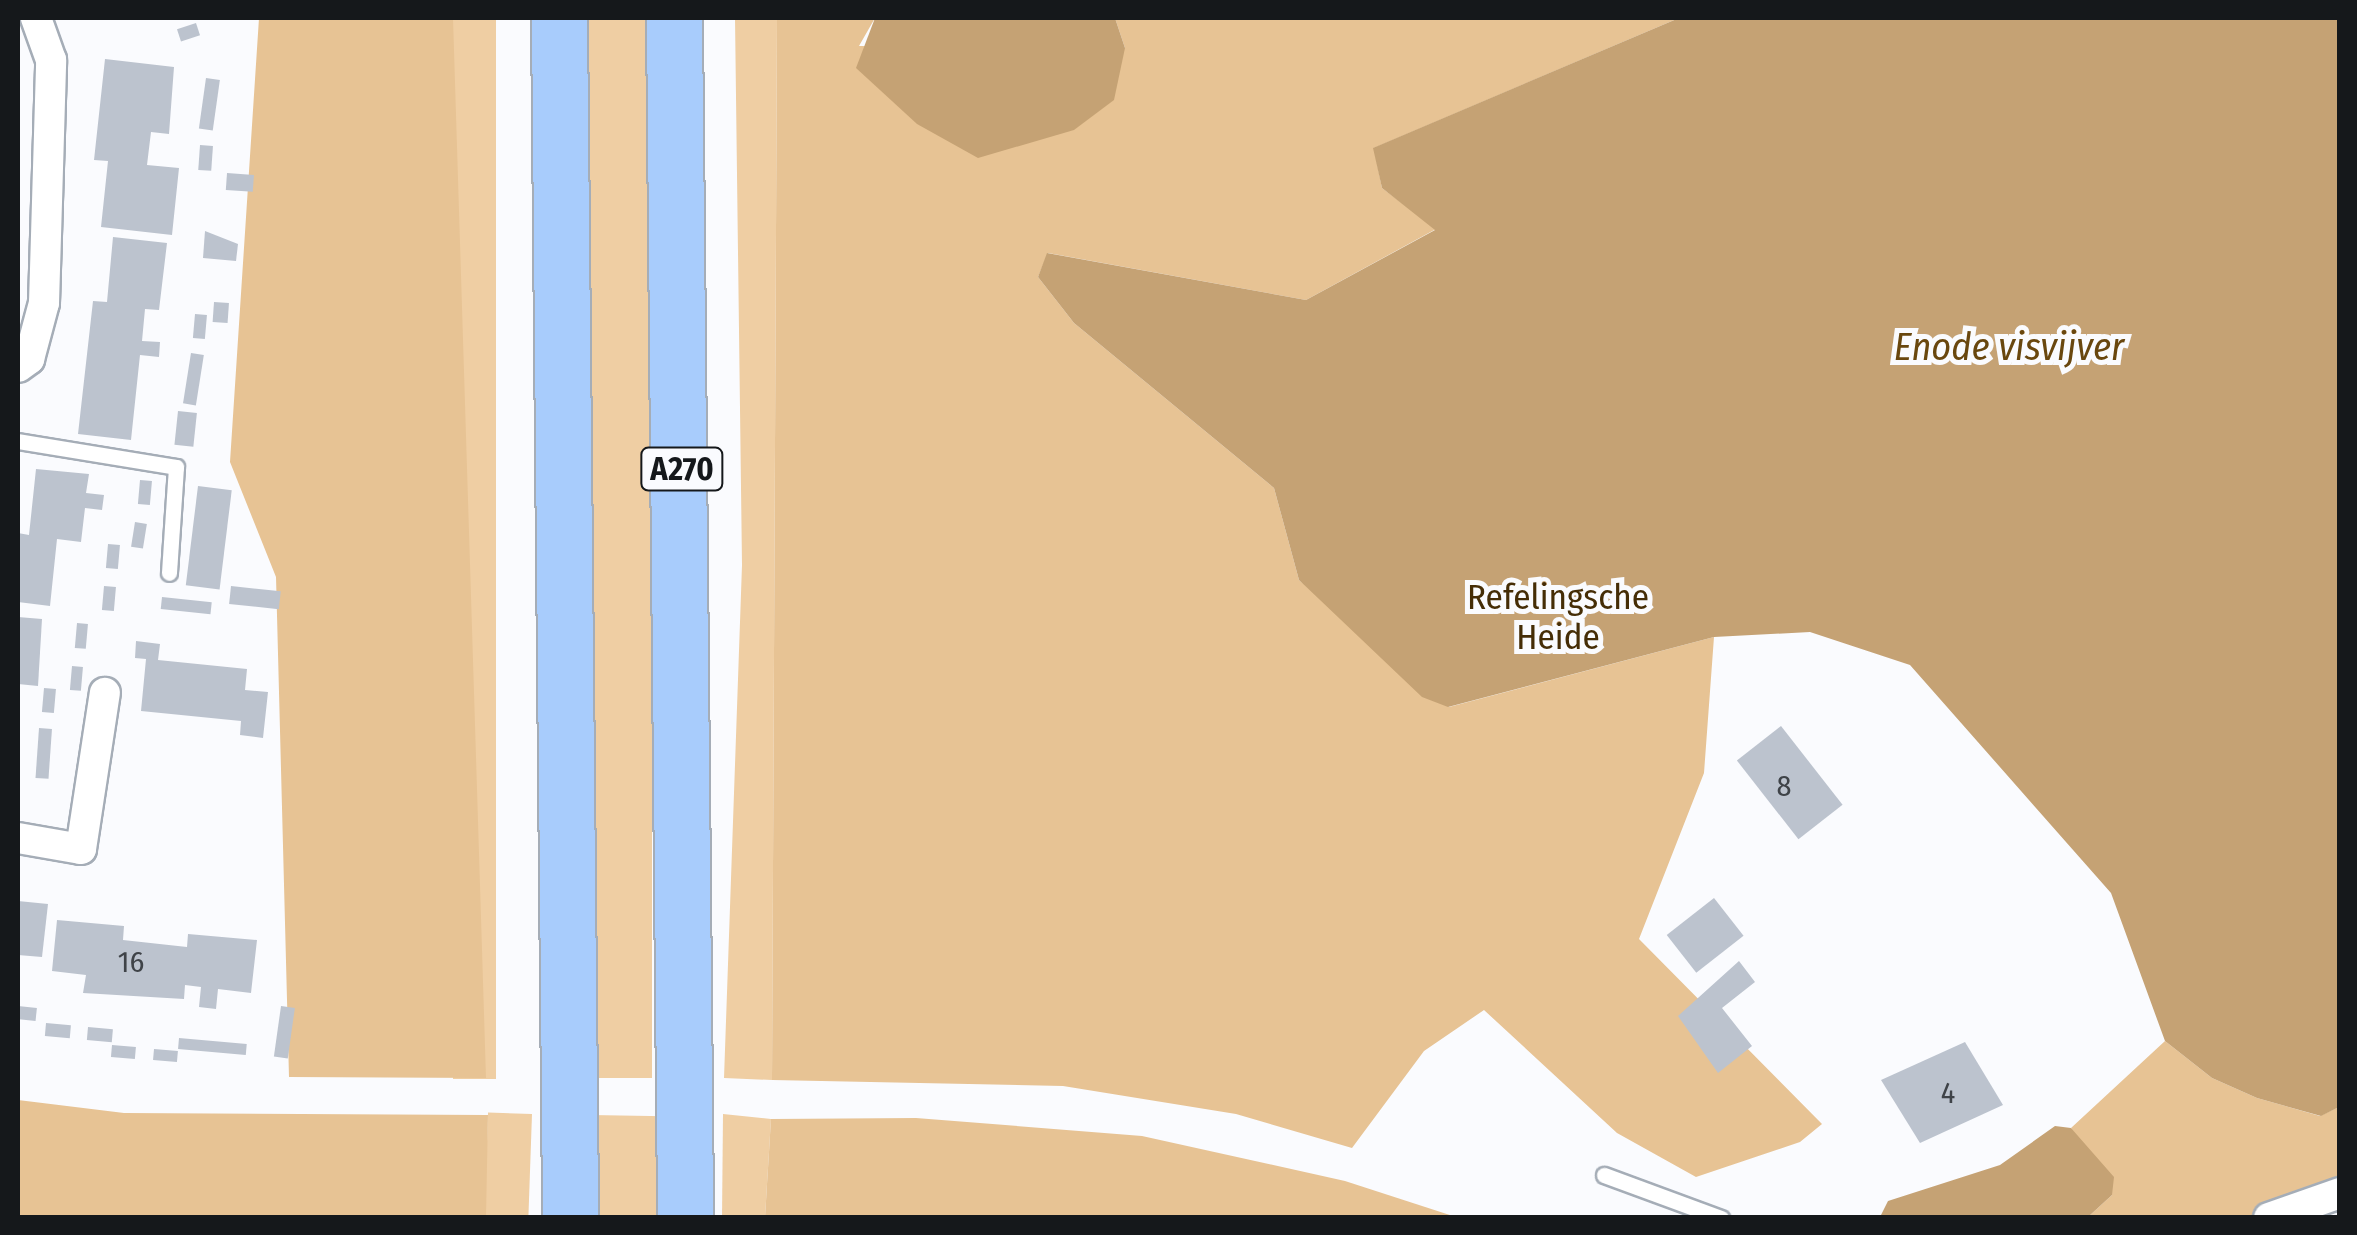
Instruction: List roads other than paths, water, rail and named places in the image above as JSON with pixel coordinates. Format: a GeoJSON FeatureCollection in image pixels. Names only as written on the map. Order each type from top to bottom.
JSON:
{"type":"FeatureCollection","features":[{"type":"Feature","properties":{"kind":"highway"},"geometry":{"type":"LineString","coordinates":[[559,18],[570,1218]]}},
{"type":"Feature","properties":{"kind":"highway","name":"A270"},"geometry":{"type":"LineString","coordinates":[[674,18],[685,1218]]}},
{"type":"Feature","properties":{"kind":"street"},"geometry":{"type":"LineString","coordinates":[[18,367],[29,359],[44,303],[51,60],[36,18]]}},
{"type":"Feature","properties":{"kind":"street"},"geometry":{"type":"LineString","coordinates":[[18,838],[80,848],[105,692]]}},
{"type":"Feature","properties":{"kind":"street"},"geometry":{"type":"LineString","coordinates":[[2270,1218],[2340,1193]]}},
{"type":"Feature","properties":{"kind":"lane"},"geometry":{"type":"LineString","coordinates":[[18,441],[176,467],[169,573]]}},
{"type":"Feature","properties":{"kind":"lane"},"geometry":{"type":"LineString","coordinates":[[1604,1175],[1720,1218]]}},
{"type":"Feature","properties":{"kind":"water"},"geometry":{"type":"Polygon","coordinates":[[[875,18],[1115,18],[1125,48],[1114,100],[1074,130],[978,158],[917,124],[856,68],[875,18]]]}},
{"type":"Feature","properties":{"kind":"water","name":"Enode visvijver"},"geometry":{"type":"Polygon","coordinates":[[[1679,18],[2339,18],[2339,1107],[2321,1116],[2257,1098],[2212,1078],[2165,1041],[2111,893],[1910,665],[1810,632],[1714,637],[1448,707],[1422,697],[1299,580],[1274,488],[1074,323],[1038,277],[1047,253],[1306,300],[1435,230],[1382,188],[1373,148],[1679,18]]]}},
{"type":"Feature","properties":{"kind":"water"},"geometry":{"type":"Polygon","coordinates":[[[2055,1126],[2071,1128],[2114,1177],[2112,1195],[2088,1217],[1880,1217],[1888,1201],[2000,1165],[2055,1126]]]}},
{"type":"Feature","properties":{"kind":"park label","name":"Refelingsche Heide"},"geometry":{"type":"Point","coordinates":[1558,617]}}]}
